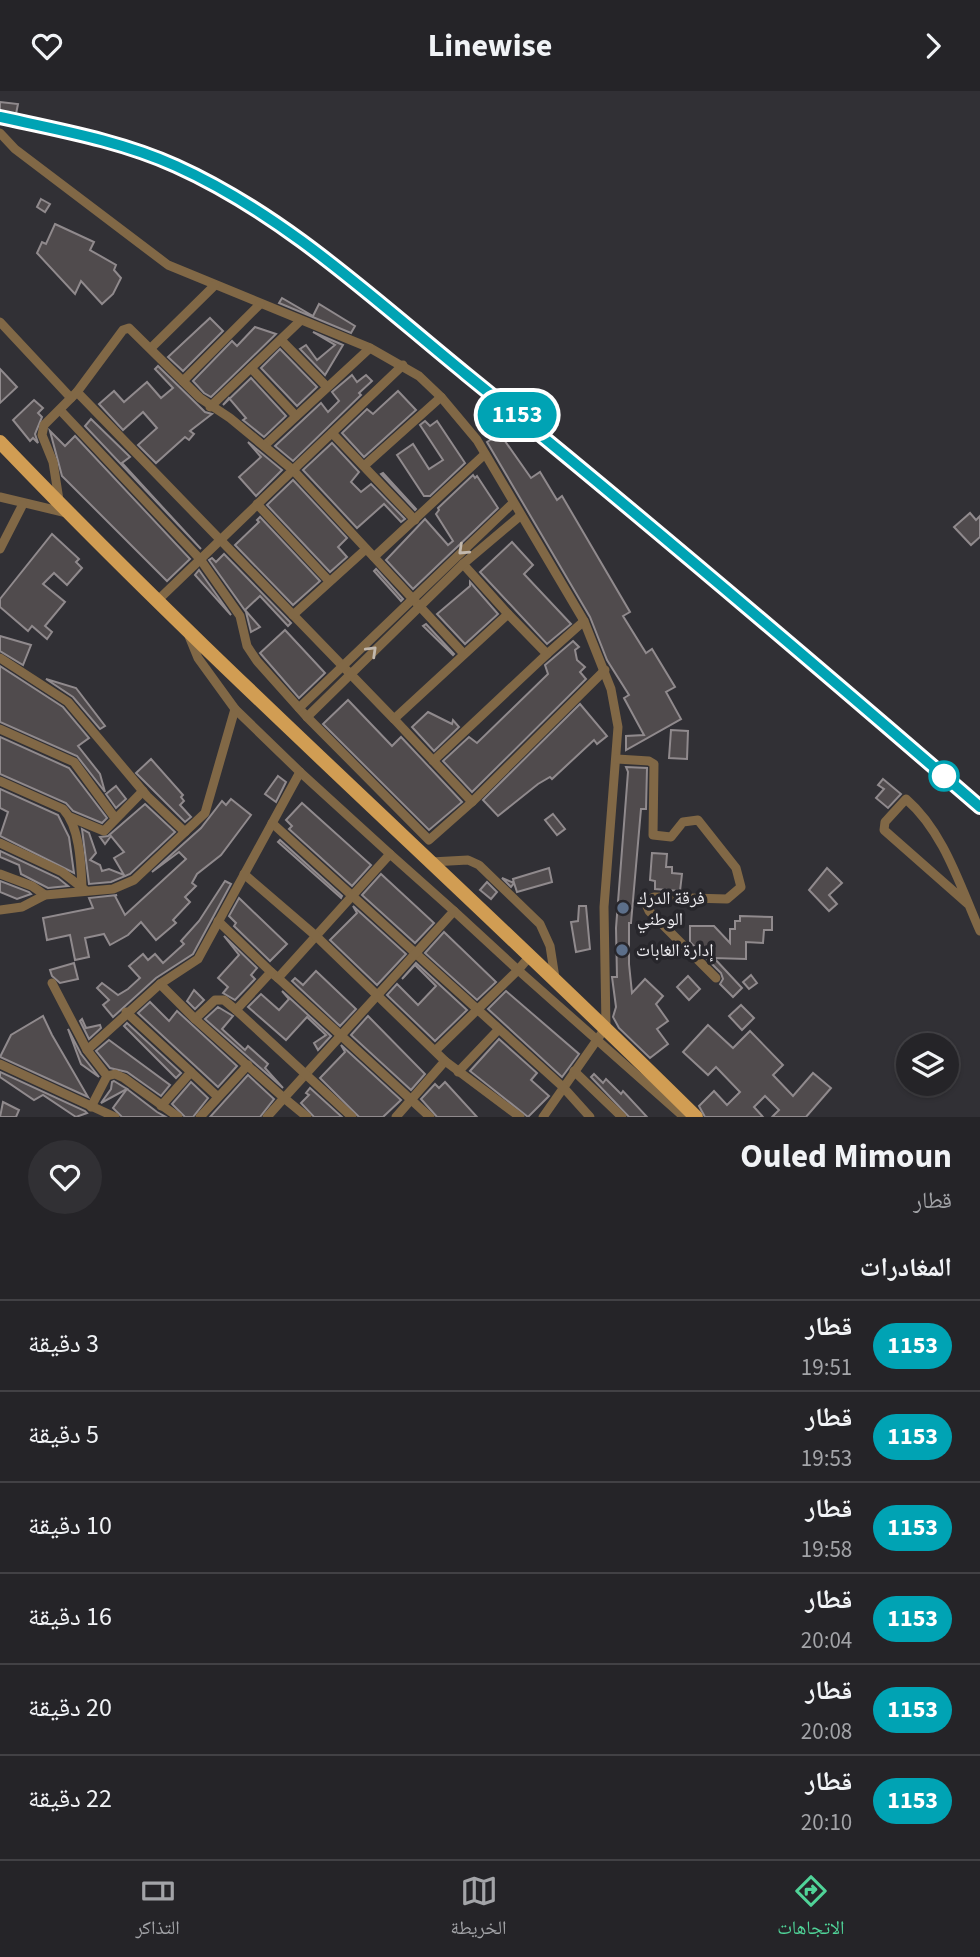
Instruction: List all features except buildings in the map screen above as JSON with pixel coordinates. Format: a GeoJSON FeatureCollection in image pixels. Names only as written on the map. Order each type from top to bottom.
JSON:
{"type":"FeatureCollection","features":[{"type":"Feature","properties":{"kind":"main road"},"geometry":{"type":"LineString","coordinates":[[0,442],[188,634],[555,978],[601,1032],[696,1117]]}},
{"type":"Feature","properties":{"kind":"street"},"geometry":{"type":"LineString","coordinates":[[0,133],[150,254],[215,285],[370,348],[403,365],[442,397],[485,454],[584,621],[605,670],[617,713],[617,759],[604,916],[601,1032],[543,1117]]}},
{"type":"Feature","properties":{"kind":"street"},"geometry":{"type":"LineString","coordinates":[[151,348],[215,285]]}},
{"type":"Feature","properties":{"kind":"street"},"geometry":{"type":"LineString","coordinates":[[183,381],[260,304]]}},
{"type":"Feature","properties":{"kind":"street"},"geometry":{"type":"LineString","coordinates":[[211,407],[300,321]]}},
{"type":"Feature","properties":{"kind":"street"},"geometry":{"type":"LineString","coordinates":[[0,322],[221,538],[472,802]]}},
{"type":"Feature","properties":{"kind":"street"},"geometry":{"type":"LineString","coordinates":[[0,497],[23,504],[64,509],[53,462],[41,435],[44,425],[74,395],[123,330],[132,330],[211,407],[230,418],[293,470],[410,600],[464,654]]}},
{"type":"Feature","properties":{"kind":"street"},"geometry":{"type":"LineString","coordinates":[[281,340],[327,387]]}},
{"type":"Feature","properties":{"kind":"street"},"geometry":{"type":"LineString","coordinates":[[264,446],[370,348]]}},
{"type":"Feature","properties":{"kind":"street"},"geometry":{"type":"LineString","coordinates":[[156,601],[403,365]]}},
{"type":"Feature","properties":{"kind":"street"},"geometry":{"type":"LineString","coordinates":[[251,368],[296,416]]}},
{"type":"Feature","properties":{"kind":"street"},"geometry":{"type":"LineString","coordinates":[[364,466],[442,397]]}},
{"type":"Feature","properties":{"kind":"street"},"geometry":{"type":"LineString","coordinates":[[60,410],[200,559],[240,616],[247,646],[253,656],[307,717],[429,840]]}},
{"type":"Feature","properties":{"kind":"street"},"geometry":{"type":"LineString","coordinates":[[332,433],[415,520]]}},
{"type":"Feature","properties":{"kind":"street"},"geometry":{"type":"LineString","coordinates":[[374,557],[485,454]]}},
{"type":"Feature","properties":{"kind":"street"},"geometry":{"type":"LineString","coordinates":[[299,708],[341,664],[513,503]]}},
{"type":"Feature","properties":{"kind":"street"},"geometry":{"type":"LineString","coordinates":[[0,549],[23,504]]}},
{"type":"Feature","properties":{"kind":"street"},"geometry":{"type":"LineString","coordinates":[[257,504],[330,581]]}},
{"type":"Feature","properties":{"kind":"street"},"geometry":{"type":"LineString","coordinates":[[307,717],[463,564],[520,516]]}},
{"type":"Feature","properties":{"kind":"street"},"geometry":{"type":"LineString","coordinates":[[293,615],[366,549]]}},
{"type":"Feature","properties":{"kind":"street"},"geometry":{"type":"LineString","coordinates":[[463,564],[547,654]]}},
{"type":"Feature","properties":{"kind":"street"},"geometry":{"type":"LineString","coordinates":[[394,719],[508,614]]}},
{"type":"Feature","properties":{"kind":"street"},"geometry":{"type":"LineString","coordinates":[[433,761],[584,621]]}},
{"type":"Feature","properties":{"kind":"street"},"geometry":{"type":"LineString","coordinates":[[188,634],[198,658],[235,709],[300,772],[518,970],[601,1032],[684,1117]]}},
{"type":"Feature","properties":{"kind":"street"},"geometry":{"type":"LineString","coordinates":[[0,658],[68,702],[143,791],[185,832]]}},
{"type":"Feature","properties":{"kind":"street"},"geometry":{"type":"LineString","coordinates":[[417,850],[472,802],[605,670]]}},
{"type":"Feature","properties":{"kind":"street"},"geometry":{"type":"LineString","coordinates":[[0,910],[22,907],[46,895],[123,887],[205,813],[235,709]]}},
{"type":"Feature","properties":{"kind":"street"},"geometry":{"type":"LineString","coordinates":[[0,729],[74,762],[115,818]]}},
{"type":"Feature","properties":{"kind":"street"},"geometry":{"type":"LineString","coordinates":[[617,759],[649,761],[654,764],[653,835],[671,837],[683,823],[698,820],[736,868],[741,887],[727,899],[654,897],[645,902],[649,911],[716,978]]}},
{"type":"Feature","properties":{"kind":"street"},"geometry":{"type":"LineString","coordinates":[[87,1050],[160,983],[198,959],[300,772]]}},
{"type":"Feature","properties":{"kind":"street"},"geometry":{"type":"LineString","coordinates":[[0,781],[63,809],[70,817],[101,832],[143,791]]}},
{"type":"Feature","properties":{"kind":"street"},"geometry":{"type":"LineString","coordinates":[[968,904],[884,830],[885,822],[906,799],[918,810],[937,839],[968,904],[980,931]]}},
{"type":"Feature","properties":{"kind":"street"},"geometry":{"type":"LineString","coordinates":[[70,817],[81,860],[84,890]]}},
{"type":"Feature","properties":{"kind":"street"},"geometry":{"type":"LineString","coordinates":[[272,823],[562,1087],[590,1117]]}},
{"type":"Feature","properties":{"kind":"street"},"geometry":{"type":"LineString","coordinates":[[0,843],[62,872],[84,890]]}},
{"type":"Feature","properties":{"kind":"street"},"geometry":{"type":"LineString","coordinates":[[236,1010],[316,936],[390,854]]}},
{"type":"Feature","properties":{"kind":"street"},"geometry":{"type":"LineString","coordinates":[[431,862],[468,860],[479,865],[540,924],[550,946],[555,978]]}},
{"type":"Feature","properties":{"kind":"street"},"geometry":{"type":"LineString","coordinates":[[0,874],[32,886],[46,895]]}},
{"type":"Feature","properties":{"kind":"street"},"geometry":{"type":"LineString","coordinates":[[244,874],[316,936],[436,1050],[444,1061],[520,1117]]}},
{"type":"Feature","properties":{"kind":"street"},"geometry":{"type":"LineString","coordinates":[[267,1117],[454,911]]}},
{"type":"Feature","properties":{"kind":"street"},"geometry":{"type":"LineString","coordinates":[[218,921],[340,1037],[430,1117]]}},
{"type":"Feature","properties":{"kind":"street"},"geometry":{"type":"LineString","coordinates":[[436,1050],[478,1012],[531,955]]}},
{"type":"Feature","properties":{"kind":"street"},"geometry":{"type":"LineString","coordinates":[[52,983],[87,1050],[107,1076]]}},
{"type":"Feature","properties":{"kind":"street"},"geometry":{"type":"LineString","coordinates":[[160,983],[195,1019],[306,1117]]}},
{"type":"Feature","properties":{"kind":"street"},"geometry":{"type":"LineString","coordinates":[[195,1019],[215,1000],[225,1000],[352,1117]]}},
{"type":"Feature","properties":{"kind":"street"},"geometry":{"type":"LineString","coordinates":[[126,1012],[218,1097]]}},
{"type":"Feature","properties":{"kind":"street"},"geometry":{"type":"LineString","coordinates":[[458,1072],[498,1030]]}},
{"type":"Feature","properties":{"kind":"street"},"geometry":{"type":"LineString","coordinates":[[396,1117],[444,1061]]}},
{"type":"Feature","properties":{"kind":"street"},"geometry":{"type":"LineString","coordinates":[[0,1064],[115,1117]]}},
{"type":"Feature","properties":{"kind":"street"},"geometry":{"type":"LineString","coordinates":[[200,1117],[248,1065]]}},
{"type":"Feature","properties":{"kind":"street"},"geometry":{"type":"LineString","coordinates":[[574,1071],[622,1117]]}},
{"type":"Feature","properties":{"kind":"street"},"geometry":{"type":"LineString","coordinates":[[161,1107],[191,1072]]}},
{"type":"Feature","properties":{"kind":"street"},"geometry":{"type":"LineString","coordinates":[[91,1107],[107,1076],[115,1074],[178,1117]]}},
{"type":"Feature","properties":{"kind":"railway"},"geometry":{"type":"LineString","coordinates":[[0,117],[90,137],[155,157],[216,186],[292,234],[364,289],[597,482],[980,808]]}},
{"type":"Feature","properties":{"kind":"train","name":"1153"},"geometry":{"type":"LineString","coordinates":[[0,117],[88,137],[175,166],[249,205],[333,266],[535,430],[980,807]]}},
{"type":"Feature","properties":{"kind":"place","name":"فرقة الدرك الوطني"},"geometry":{"type":"Point","coordinates":[623,908]}},
{"type":"Feature","properties":{"kind":"place","name":"إدارة الغابات"},"geometry":{"type":"Point","coordinates":[622,950]}}]}
